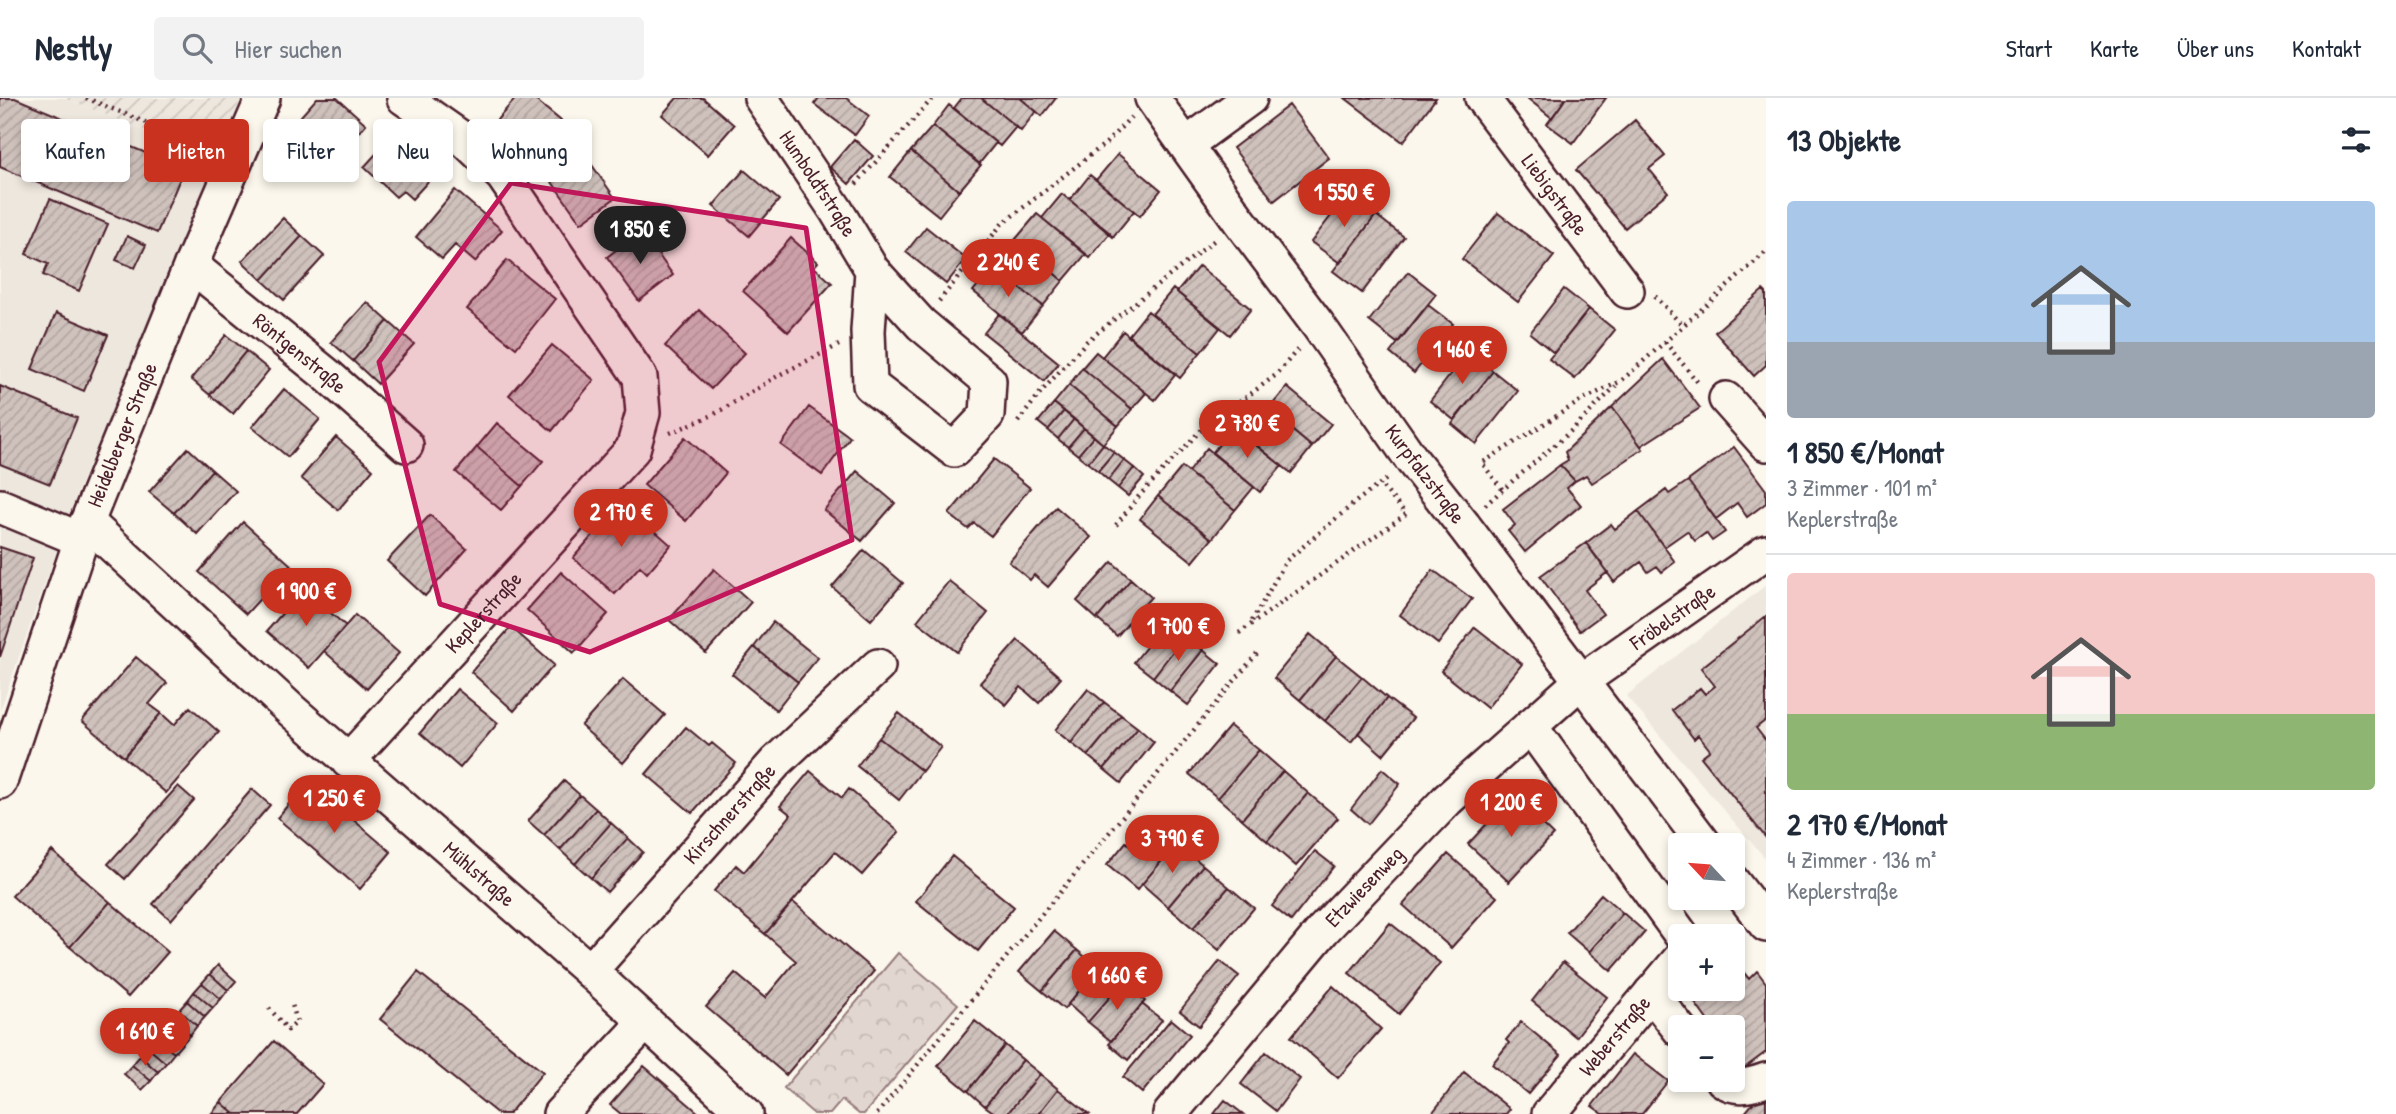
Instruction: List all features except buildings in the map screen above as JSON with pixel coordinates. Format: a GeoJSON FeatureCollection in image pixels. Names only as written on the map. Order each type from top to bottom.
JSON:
{"type":"FeatureCollection","features":[{"type":"Feature","properties":{"kind":"street","name":"Heidelberger Straße"},"geometry":{"type":"LineString","coordinates":[[249,131],[263,98]]}},
{"type":"Feature","properties":{"kind":"street","name":"Keplerstraße"},"geometry":{"type":"LineString","coordinates":[[348,761],[633,449],[643,413],[640,377],[503,176],[467,142],[404,98]]}},
{"type":"Feature","properties":{"kind":"street","name":"Humboldtstraße"},"geometry":{"type":"LineString","coordinates":[[761,98],[836,209],[872,270],[921,324],[989,382],[987,415],[954,450],[870,385],[868,331],[872,270]]}},
{"type":"Feature","properties":{"kind":"street","name":"Kurpfalzstraße"},"geometry":{"type":"LineString","coordinates":[[1152,98],[1318,325],[1412,460],[1696,833]]}},
{"type":"Feature","properties":{"kind":"street"},"geometry":{"type":"LineString","coordinates":[[1186,144],[1251,98]]}},
{"type":"Feature","properties":{"kind":"street","name":"Liebigstraße"},"geometry":{"type":"LineString","coordinates":[[1482,98],[1627,291]]}},
{"type":"Feature","properties":{"kind":"street","name":"Heidelberger Straße"},"geometry":{"type":"LineString","coordinates":[[0,782],[85,531],[191,265],[227,182]]}},
{"type":"Feature","properties":{"kind":"street","name":"Röntgenstraße"},"geometry":{"type":"LineString","coordinates":[[191,265],[327,375],[406,445]]}},
{"type":"Feature","properties":{"kind":"street"},"geometry":{"type":"LineString","coordinates":[[1726,399],[1766,444]]}},
{"type":"Feature","properties":{"kind":"street","name":"Mühlstraße"},"geometry":{"type":"LineString","coordinates":[[0,506],[85,531],[590,971],[644,1024],[746,1114]]}},
{"type":"Feature","properties":{"kind":"street","name":"Fröbelstraße"},"geometry":{"type":"LineString","coordinates":[[1580,682],[1766,552]]}},
{"type":"Feature","properties":{"kind":"street","name":"Kirschnerstraße"},"geometry":{"type":"LineString","coordinates":[[590,971],[776,762],[878,666]]}},
{"type":"Feature","properties":{"kind":"street","name":"Etzwiesenweg"},"geometry":{"type":"LineString","coordinates":[[1170,1114],[1323,930],[1447,800],[1580,682]]}},
{"type":"Feature","properties":{"kind":"street"},"geometry":{"type":"LineString","coordinates":[[1530,726],[1673,924]]}},
{"type":"Feature","properties":{"kind":"street"},"geometry":{"type":"LineString","coordinates":[[1745,898],[1766,925]]}},
{"type":"Feature","properties":{"kind":"street","name":"Weberstraße"},"geometry":{"type":"LineString","coordinates":[[1549,1114],[1668,973]]}},
{"type":"Feature","properties":{"kind":"street"},"geometry":{"type":"LineString","coordinates":[[1651,993],[1668,1015]]}},
{"type":"Feature","properties":{"kind":"street"},"geometry":{"type":"LineString","coordinates":[[560,1114],[644,1024]]}},
{"type":"Feature","properties":{"kind":"street"},"geometry":{"type":"LineString","coordinates":[[1745,1087],[1766,1080]]}},
{"type":"Feature","properties":{"kind":"path"},"geometry":{"type":"LineString","coordinates":[[86,98],[144,122]]}},
{"type":"Feature","properties":{"kind":"path"},"geometry":{"type":"LineString","coordinates":[[861,178],[933,98]]}},
{"type":"Feature","properties":{"kind":"path"},"geometry":{"type":"LineString","coordinates":[[956,279],[1002,224],[1107,143],[1124,123],[1152,98]]}},
{"type":"Feature","properties":{"kind":"path"},"geometry":{"type":"LineString","coordinates":[[1016,425],[1041,392],[1087,341],[1239,220]]}},
{"type":"Feature","properties":{"kind":"path"},"geometry":{"type":"LineString","coordinates":[[1464,526],[1766,252]]}},
{"type":"Feature","properties":{"kind":"path"},"geometry":{"type":"LineString","coordinates":[[1116,526],[1139,496],[1199,432],[1276,375],[1318,325]]}},
{"type":"Feature","properties":{"kind":"path"},"geometry":{"type":"LineString","coordinates":[[633,449],[713,415],[781,374],[868,331]]}},
{"type":"Feature","properties":{"kind":"path"},"geometry":{"type":"LineString","coordinates":[[1665,342],[1711,398],[1726,399]]}},
{"type":"Feature","properties":{"kind":"path"},"geometry":{"type":"LineString","coordinates":[[1502,489],[1482,463],[1582,400],[1621,381]]}},
{"type":"Feature","properties":{"kind":"path"},"geometry":{"type":"LineString","coordinates":[[1252,622],[1286,561],[1412,460]]}},
{"type":"Feature","properties":{"kind":"path"},"geometry":{"type":"LineString","coordinates":[[1239,633],[1406,514],[1380,484]]}},
{"type":"Feature","properties":{"kind":"path"},"geometry":{"type":"LineString","coordinates":[[877,1114],[1259,651]]}},
{"type":"Feature","properties":{"kind":"path"},"geometry":{"type":"LineString","coordinates":[[269,1008],[289,1030],[297,1022],[291,1002]]}},
{"type":"Feature","properties":{"kind":"highlighted area"},"geometry":{"type":"Polygon","coordinates":[[[511,183],[806,228],[852,540],[590,652],[440,604],[379,362],[511,183]]]}},
{"type":"Feature","properties":{"kind":"shaded area"},"geometry":{"type":"Polygon","coordinates":[[[0,98],[64,98],[117,119],[21,119],[21,182],[130,182],[130,124],[144,130],[144,182],[207,182],[77,493],[0,711],[0,98]]]}},
{"type":"Feature","properties":{"kind":"shaded area"},"geometry":{"type":"Polygon","coordinates":[[[64,98],[241,98],[233,119],[144,119],[144,130],[130,124],[130,119],[117,119],[64,98]]]}},
{"type":"Feature","properties":{"kind":"shaded area"},"geometry":{"type":"Polygon","coordinates":[[[1766,585],[1766,859],[1745,833],[1626,696],[1766,585]]]}},
{"type":"Feature","properties":{"kind":"green space"},"geometry":{"type":"Polygon","coordinates":[[[898,953],[958,1004],[864,1114],[859,1114],[842,1100],[830,1114],[814,1114],[784,1088],[898,953]]]}}]}
